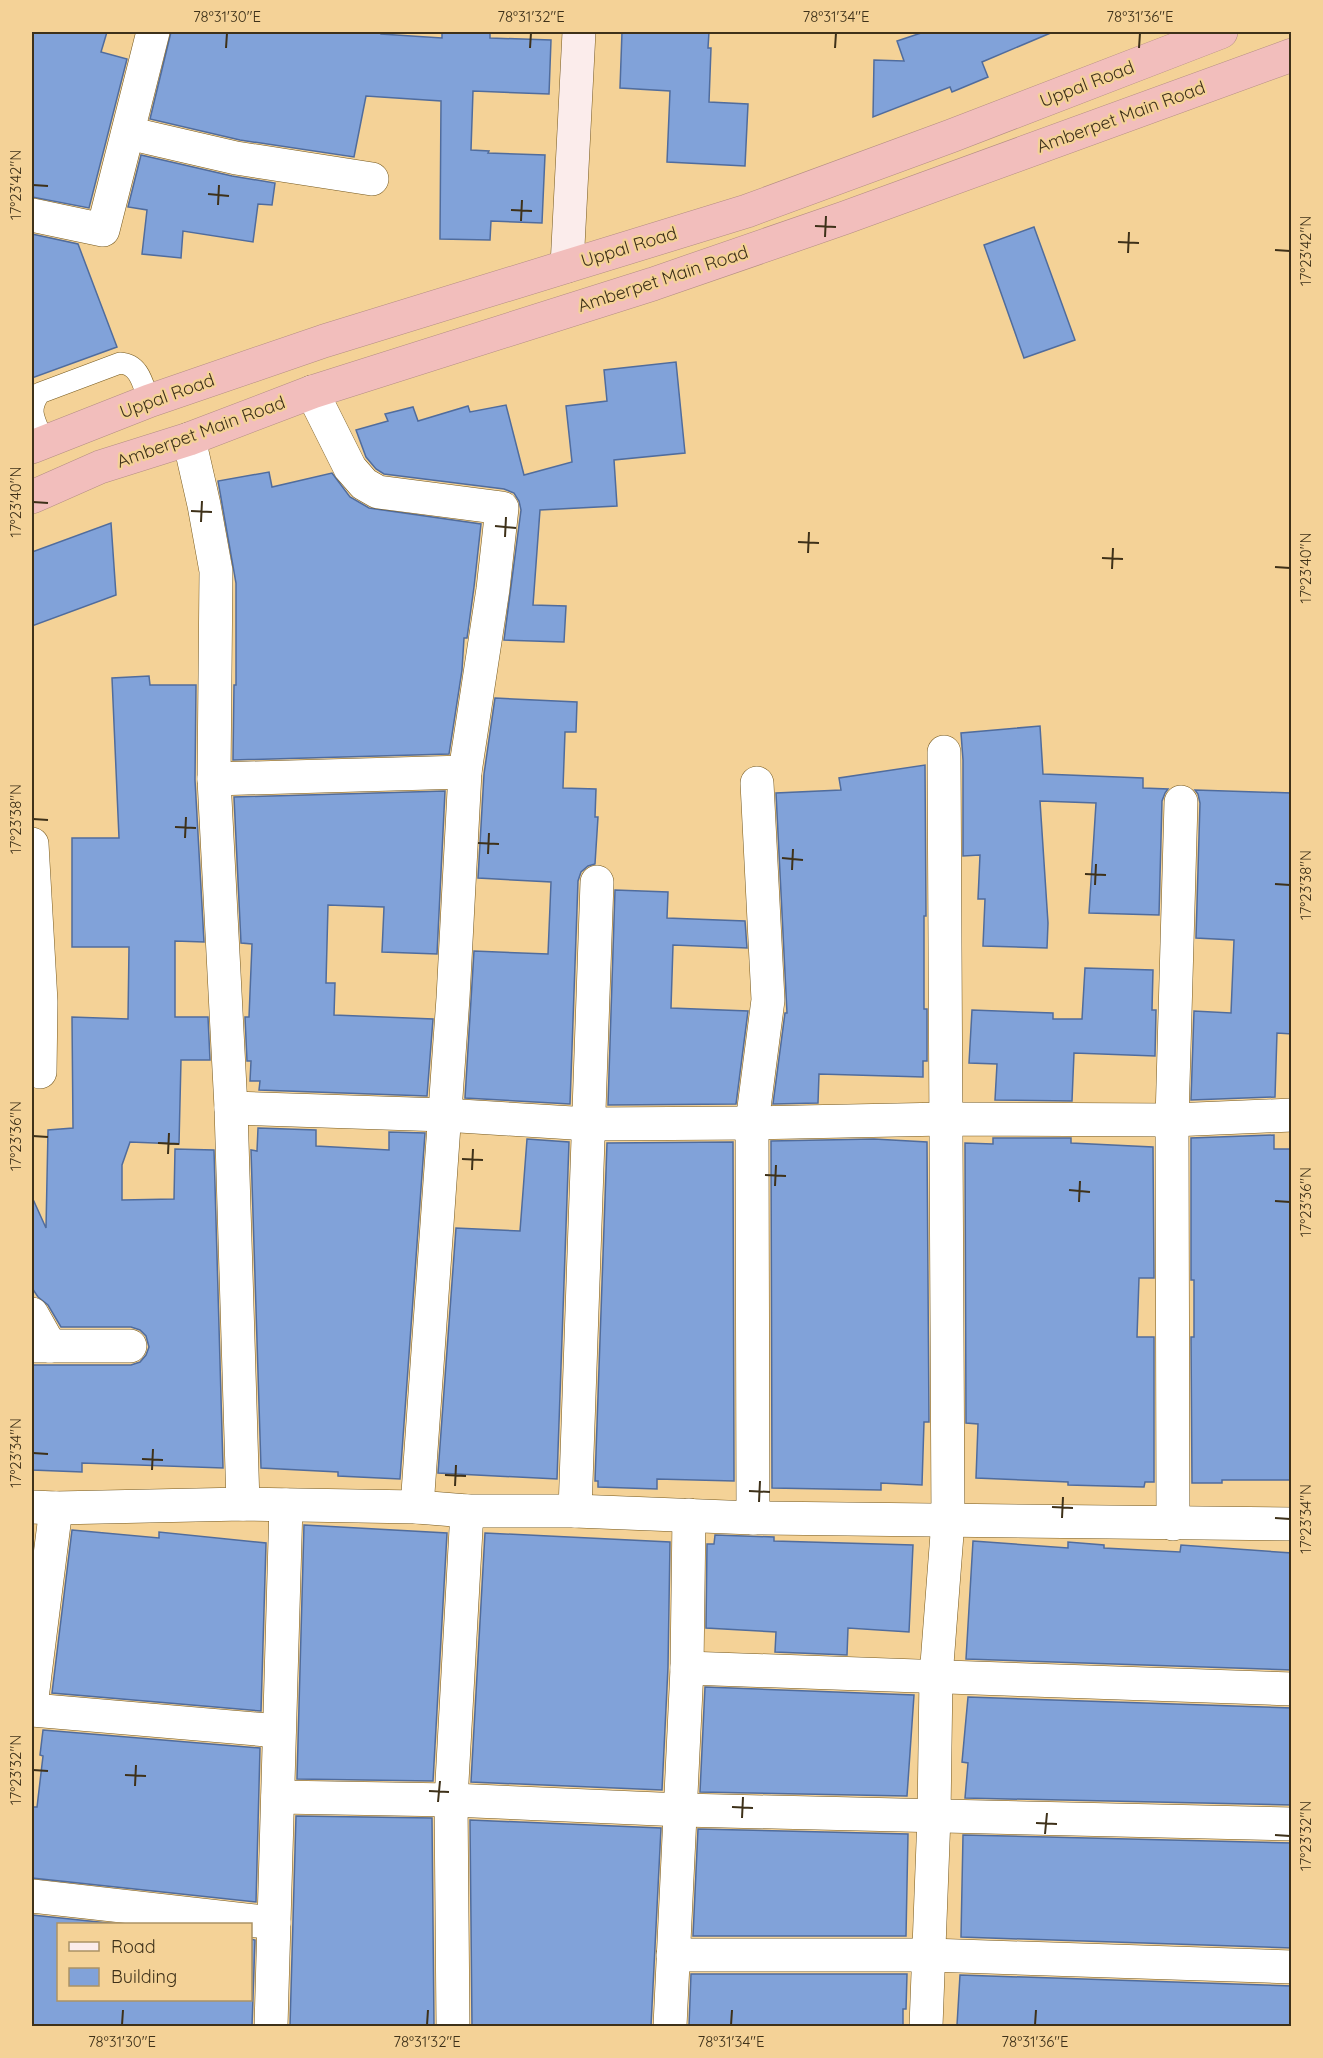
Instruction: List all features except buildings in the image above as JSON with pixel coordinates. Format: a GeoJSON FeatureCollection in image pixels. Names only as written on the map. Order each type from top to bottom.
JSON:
{"type":"FeatureCollection","features":[{"type":"Feature","properties":{"kind":"highway","name":"Uppal Road"},"geometry":{"type":"LineString","coordinates":[[38,444],[149,401],[324,341],[747,211],[951,136],[1221,32]]}},
{"type":"Feature","properties":{"kind":"highway","name":"Amberpet Main Road"},"geometry":{"type":"LineString","coordinates":[[32,497],[100,467],[189,439],[312,392],[676,276],[844,218],[1292,55]]}},
{"type":"Feature","properties":{"kind":"street"},"geometry":{"type":"LineString","coordinates":[[32,215],[103,230],[153,32]]}},
{"type":"Feature","properties":{"kind":"street"},"geometry":{"type":"LineString","coordinates":[[567,266],[579,32]]}},
{"type":"Feature","properties":{"kind":"street"},"geometry":{"type":"LineString","coordinates":[[128,133],[236,158],[372,178]]}},
{"type":"Feature","properties":{"kind":"street"},"geometry":{"type":"LineString","coordinates":[[312,392],[350,468],[364,484],[378,492],[502,508],[493,589],[465,772],[454,986],[417,1507]]}},
{"type":"Feature","properties":{"kind":"street"},"geometry":{"type":"LineString","coordinates":[[189,439],[216,571],[214,779],[231,1108],[243,1504]]}},
{"type":"Feature","properties":{"kind":"street"},"geometry":{"type":"LineString","coordinates":[[926,2026],[934,1816],[936,1677],[948,1521],[944,752]]}},
{"type":"Feature","properties":{"kind":"street"},"geometry":{"type":"LineString","coordinates":[[214,779],[465,772]]}},
{"type":"Feature","properties":{"kind":"street"},"geometry":{"type":"LineString","coordinates":[[753,1518],[752,1123],[768,1000],[757,783]]}},
{"type":"Feature","properties":{"kind":"street"},"geometry":{"type":"LineString","coordinates":[[1173,1524],[1172,1120],[1181,802]]}},
{"type":"Feature","properties":{"kind":"street"},"geometry":{"type":"LineString","coordinates":[[32,844],[41,1002],[40,1072]]}},
{"type":"Feature","properties":{"kind":"street"},"geometry":{"type":"LineString","coordinates":[[575,1511],[597,882]]}},
{"type":"Feature","properties":{"kind":"street"},"geometry":{"type":"LineString","coordinates":[[231,1108],[444,1115],[589,1124],[946,1119],[1172,1120],[1292,1115]]}},
{"type":"Feature","properties":{"kind":"street"},"geometry":{"type":"LineString","coordinates":[[32,1314],[41,1346],[130,1346]]}},
{"type":"Feature","properties":{"kind":"street"},"geometry":{"type":"LineString","coordinates":[[271,2026],[286,1504]]}},
{"type":"Feature","properties":{"kind":"street"},"geometry":{"type":"LineString","coordinates":[[32,1698],[44,1508],[286,1504],[753,1518],[1292,1524]]}},
{"type":"Feature","properties":{"kind":"street"},"geometry":{"type":"LineString","coordinates":[[453,2026],[452,1800],[466,1511]]}},
{"type":"Feature","properties":{"kind":"street"},"geometry":{"type":"LineString","coordinates":[[670,2026],[687,1668],[689,1515]]}},
{"type":"Feature","properties":{"kind":"street"},"geometry":{"type":"LineString","coordinates":[[687,1668],[1292,1689]]}},
{"type":"Feature","properties":{"kind":"street"},"geometry":{"type":"LineString","coordinates":[[32,1710],[279,1731]]}},
{"type":"Feature","properties":{"kind":"street"},"geometry":{"type":"LineString","coordinates":[[278,1797],[452,1800],[681,1810],[1292,1824]]}},
{"type":"Feature","properties":{"kind":"street"},"geometry":{"type":"LineString","coordinates":[[32,1896],[274,1923]]}},
{"type":"Feature","properties":{"kind":"street"},"geometry":{"type":"LineString","coordinates":[[673,1955],[929,1955],[1292,1967]]}},
{"type":"Feature","properties":{"kind":"lane"},"geometry":{"type":"LineString","coordinates":[[38,444],[32,411],[33,402],[40,393],[120,363],[128,364],[136,369],[149,401]]}}]}
